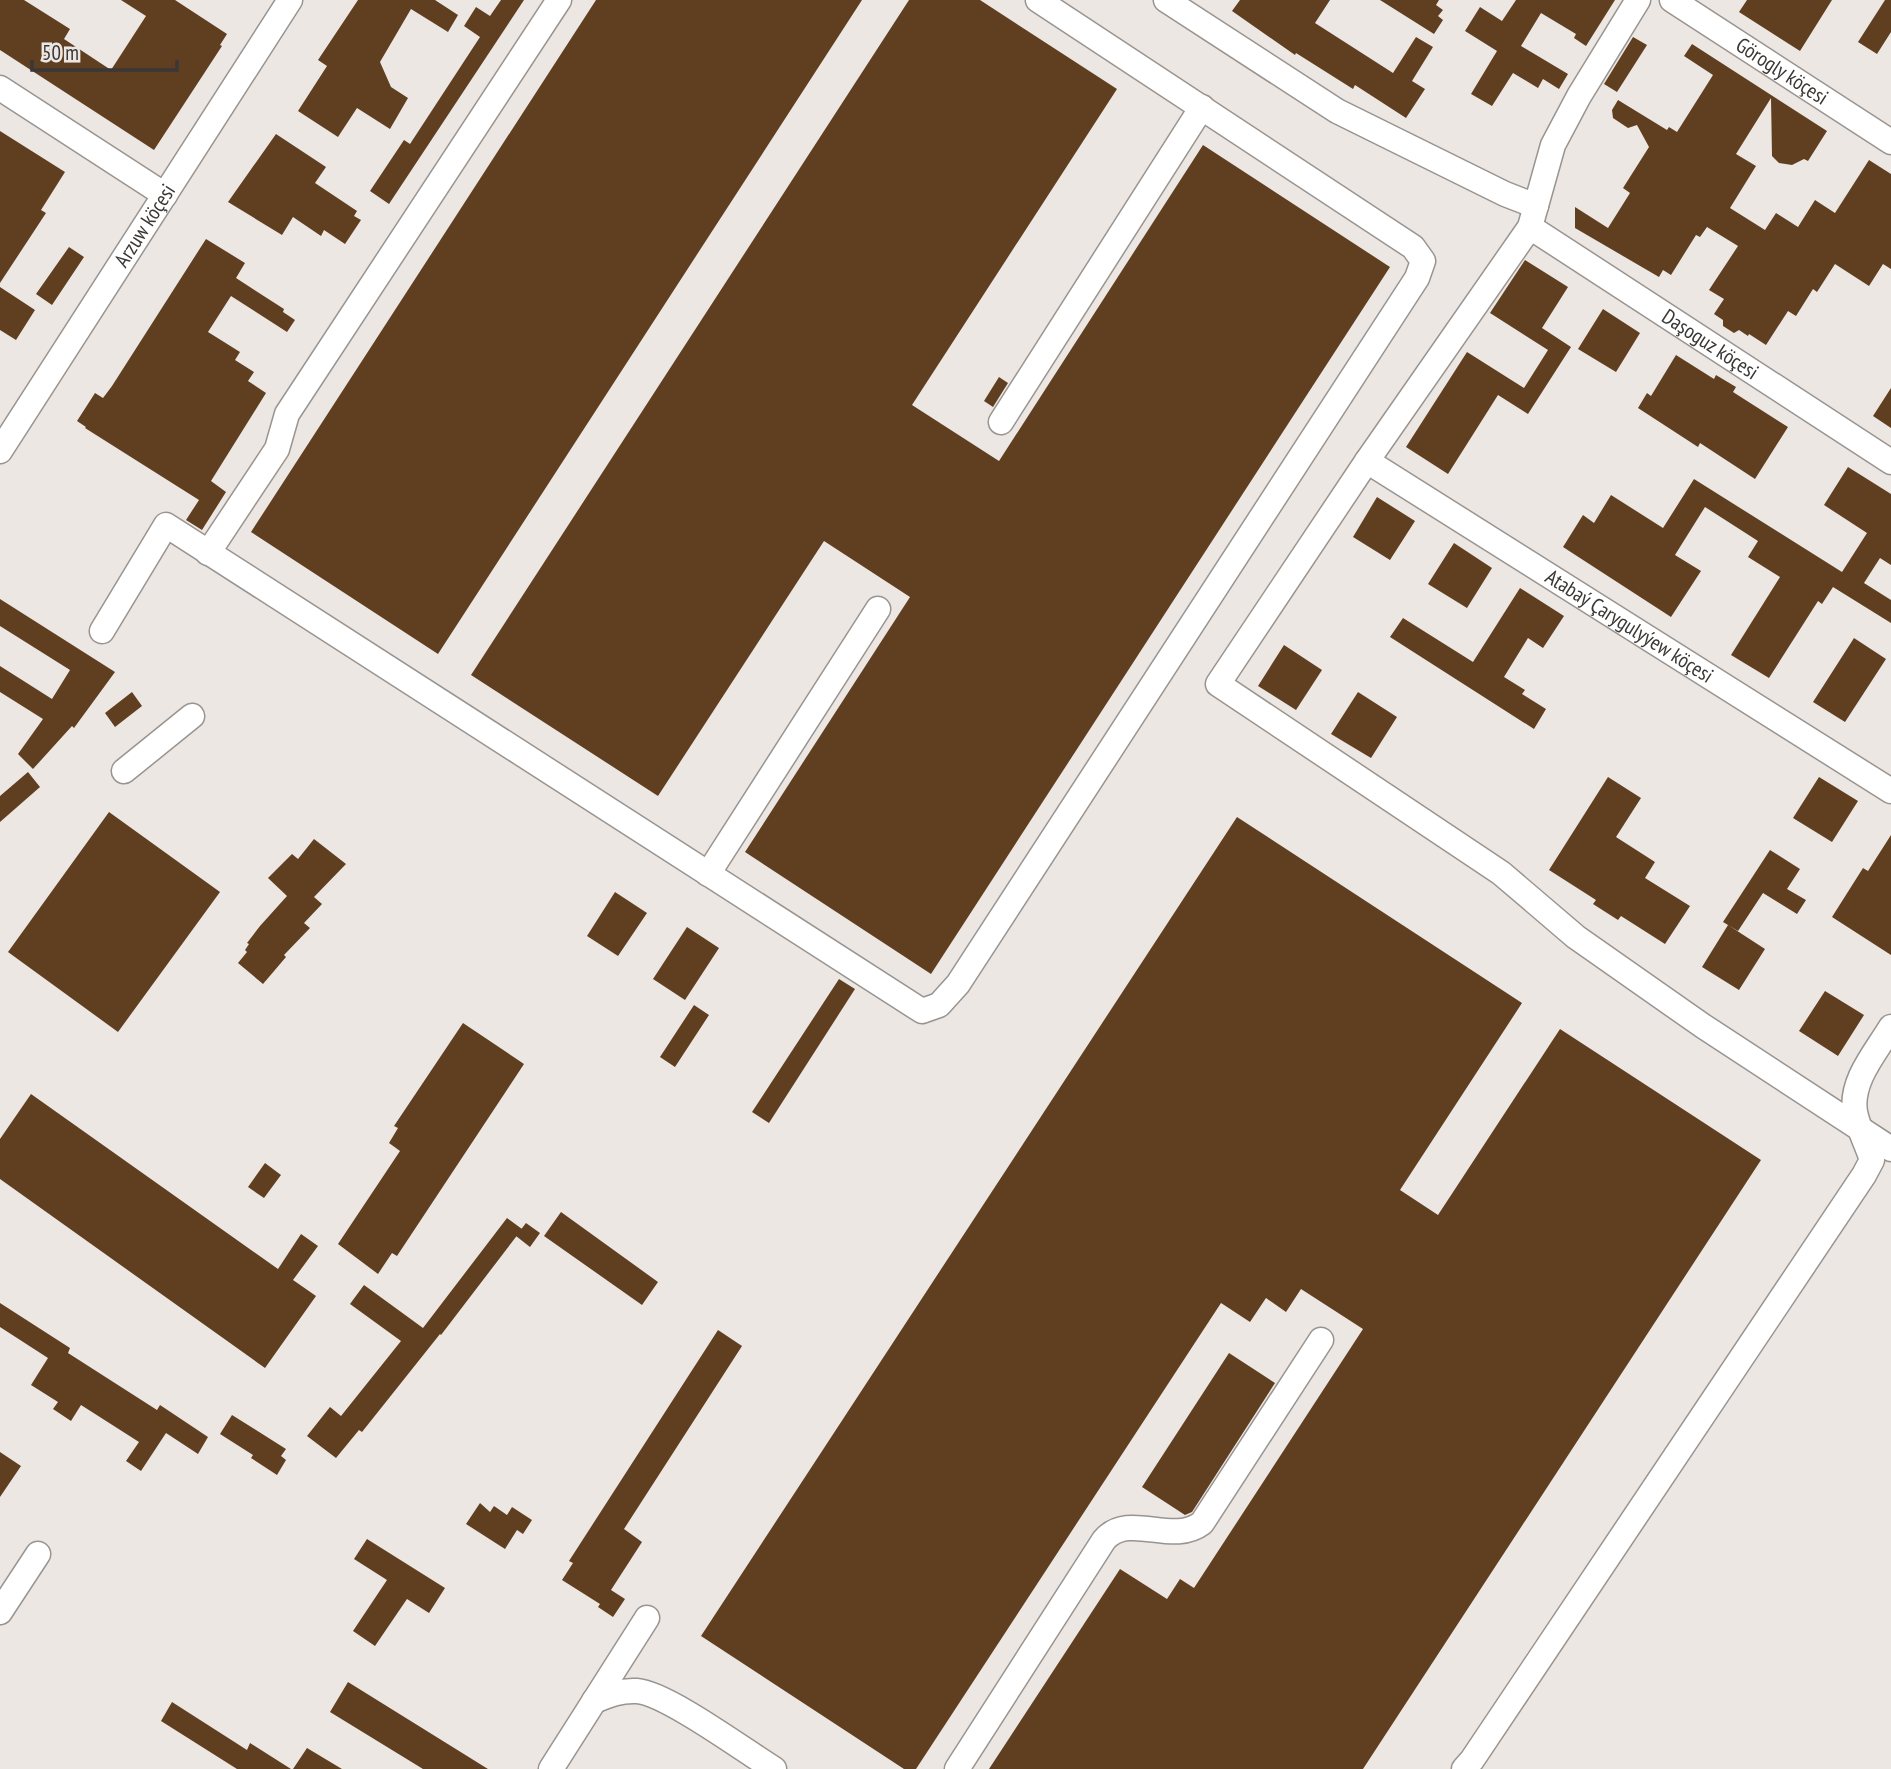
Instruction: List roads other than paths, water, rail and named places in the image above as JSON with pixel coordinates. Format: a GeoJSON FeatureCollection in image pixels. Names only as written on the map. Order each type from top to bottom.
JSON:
{"type":"FeatureCollection","features":[{"type":"Feature","properties":{"kind":"street","name":"Arzuw köçesi"},"geometry":{"type":"LineString","coordinates":[[0,451],[290,0]]}},
{"type":"Feature","properties":{"kind":"street"},"geometry":{"type":"LineString","coordinates":[[208,553],[277,449],[287,414],[559,0]]}},
{"type":"Feature","properties":{"kind":"street"},"geometry":{"type":"LineString","coordinates":[[102,631],[166,525],[922,1011],[939,1005],[958,984],[1417,278],[1423,261],[1413,247],[1038,0]]}},
{"type":"Feature","properties":{"kind":"street","name":"Daşoguz köçesi"},"geometry":{"type":"LineString","coordinates":[[1166,0],[1337,111],[1505,194],[1533,216],[1891,462]]}},
{"type":"Feature","properties":{"kind":"street"},"geometry":{"type":"LineString","coordinates":[[1638,0],[1553,145],[1533,216],[1218,684],[1501,873],[1576,937],[1863,1133],[1891,1149]]}},
{"type":"Feature","properties":{"kind":"street","name":"Görogly köçesi"},"geometry":{"type":"LineString","coordinates":[[1672,0],[1891,142]]}},
{"type":"Feature","properties":{"kind":"street"},"geometry":{"type":"LineString","coordinates":[[0,88],[165,195]]}},
{"type":"Feature","properties":{"kind":"street"},"geometry":{"type":"LineString","coordinates":[[1000,422],[1202,107]]}},
{"type":"Feature","properties":{"kind":"street","name":"Atabaý Çarygulyýew köçesi"},"geometry":{"type":"LineString","coordinates":[[1367,461],[1891,791]]}},
{"type":"Feature","properties":{"kind":"street"},"geometry":{"type":"LineString","coordinates":[[708,874],[878,610]]}},
{"type":"Feature","properties":{"kind":"street"},"geometry":{"type":"LineString","coordinates":[[124,771],[192,716]]}},
{"type":"Feature","properties":{"kind":"street"},"geometry":{"type":"LineString","coordinates":[[1464,1769],[1864,1175],[1872,1160],[1856,1113],[1854,1094],[1862,1074],[1891,1027]]}},
{"type":"Feature","properties":{"kind":"street"},"geometry":{"type":"LineString","coordinates":[[957,1769],[1111,1532],[1124,1528],[1183,1532],[1193,1530],[1202,1523],[1321,1340]]}},
{"type":"Feature","properties":{"kind":"street"},"geometry":{"type":"LineString","coordinates":[[0,1612],[38,1554]]}},
{"type":"Feature","properties":{"kind":"street"},"geometry":{"type":"LineString","coordinates":[[551,1769],[647,1618]]}},
{"type":"Feature","properties":{"kind":"street"},"geometry":{"type":"LineString","coordinates":[[594,1701],[626,1691],[652,1694],[774,1769]]}}]}
